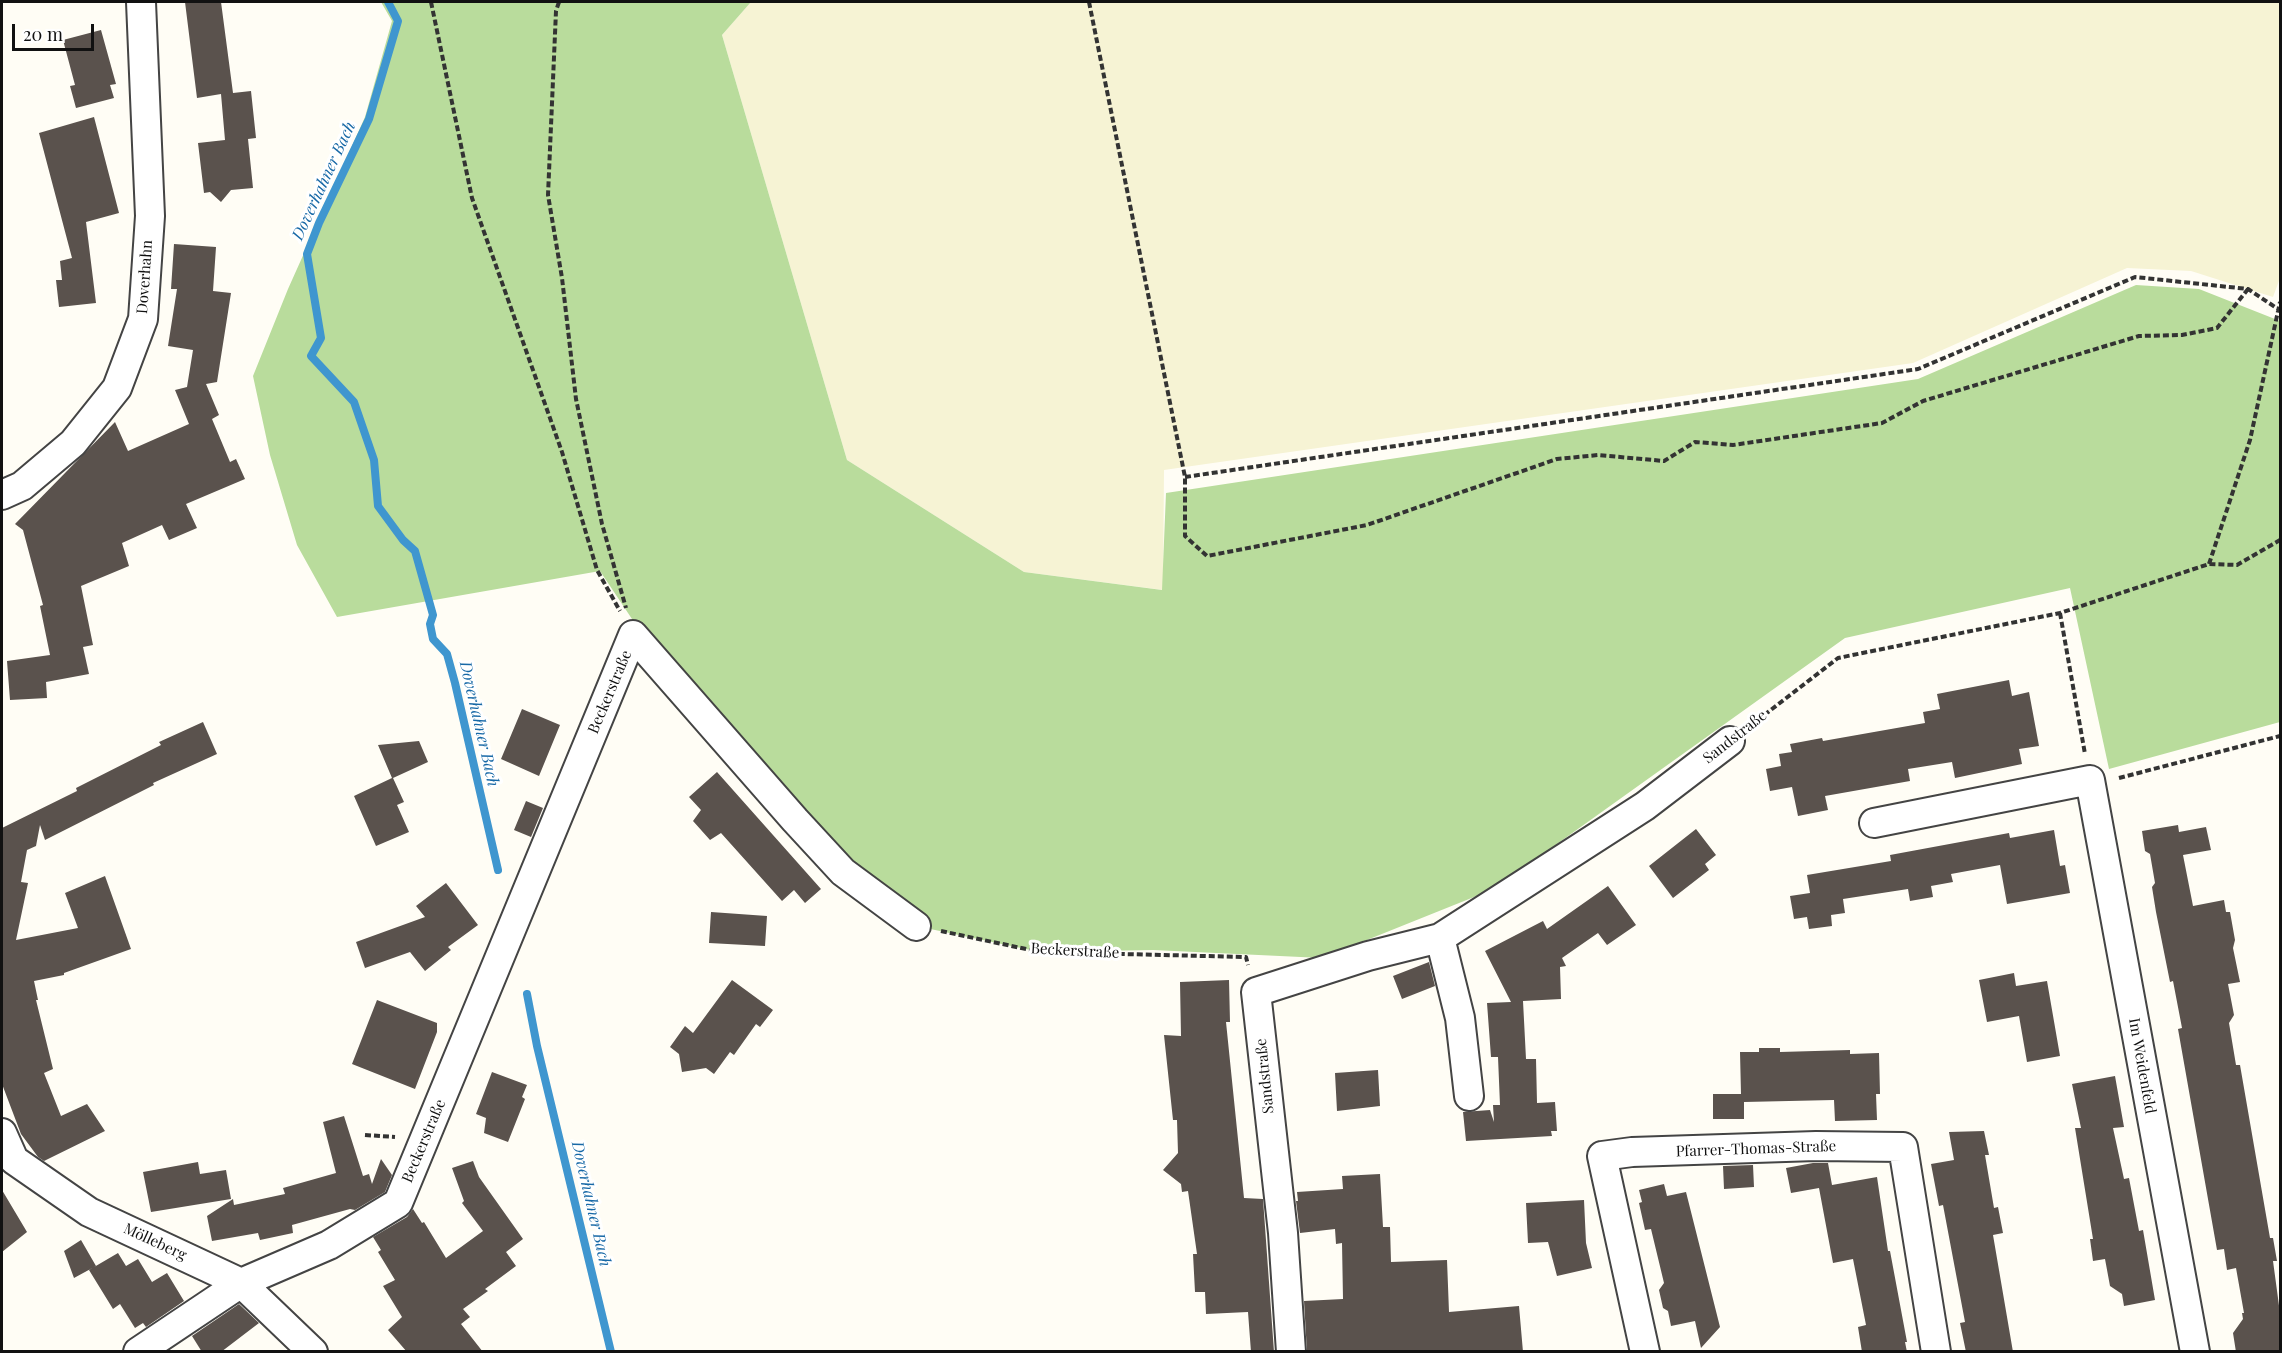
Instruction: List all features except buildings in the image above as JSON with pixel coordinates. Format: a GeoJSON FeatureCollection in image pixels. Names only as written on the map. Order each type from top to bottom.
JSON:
{"type":"FeatureCollection","features":[{"type":"Feature","properties":{"kind":"street","name":"Doverhahn"},"geometry":{"type":"LineString","coordinates":[[2,495],[22,486],[73,443],[103,406],[117,388],[143,319],[150,216],[141,2]]}},
{"type":"Feature","properties":{"kind":"street","name":"Beckerstraße"},"geometry":{"type":"LineString","coordinates":[[138,1352],[241,1283],[329,1245],[398,1203],[633,635],[843,872],[916,926]]}},
{"type":"Feature","properties":{"kind":"street","name":"Sandstraße"},"geometry":{"type":"LineString","coordinates":[[1291,1352],[1283,1233],[1256,992],[1368,956],[1440,938],[1645,806],[1730,741]]}},
{"type":"Feature","properties":{"kind":"street"},"geometry":{"type":"LineString","coordinates":[[1874,823],[2090,783]]}},
{"type":"Feature","properties":{"kind":"street","name":"Im Weidenfeld"},"geometry":{"type":"LineString","coordinates":[[2090,783],[2195,1352]]}},
{"type":"Feature","properties":{"kind":"street"},"geometry":{"type":"LineString","coordinates":[[1440,938],[1460,1018],[1469,1096]]}},
{"type":"Feature","properties":{"kind":"street","name":"Mölleberg"},"geometry":{"type":"LineString","coordinates":[[2,1132],[14,1160],[89,1212],[241,1283],[313,1352]]}},
{"type":"Feature","properties":{"kind":"street","name":"Pfarrer-Thomas-Straße"},"geometry":{"type":"LineString","coordinates":[[1645,1352],[1602,1156],[1632,1152],[1816,1146],[1903,1147],[1936,1352]]}},
{"type":"Feature","properties":{"kind":"path"},"geometry":{"type":"LineString","coordinates":[[431,2],[472,198],[562,452],[597,570],[633,635]]}},
{"type":"Feature","properties":{"kind":"path"},"geometry":{"type":"LineString","coordinates":[[559,2],[556,11],[549,195],[562,278],[576,399],[602,524],[633,635]]}},
{"type":"Feature","properties":{"kind":"path"},"geometry":{"type":"LineString","coordinates":[[1089,2],[1185,477],[1185,536],[1207,556],[1367,525],[1557,459],[1598,455],[1664,461],[1695,442],[1733,445],[1882,423],[1923,401],[2139,336],[2182,335],[2217,328],[2248,289]]}},
{"type":"Feature","properties":{"kind":"path"},"geometry":{"type":"LineString","coordinates":[[1185,477],[1918,369],[2134,277],[2248,289],[2278,309]]}},
{"type":"Feature","properties":{"kind":"path"},"geometry":{"type":"LineString","coordinates":[[2209,564],[2250,440],[2280,302]]}},
{"type":"Feature","properties":{"kind":"path","name":"Sandstraße"},"geometry":{"type":"LineString","coordinates":[[1730,741],[1838,658],[2060,613],[2209,564],[2237,565],[2280,540]]}},
{"type":"Feature","properties":{"kind":"path"},"geometry":{"type":"LineString","coordinates":[[2060,613],[2090,783],[2280,736]]}},
{"type":"Feature","properties":{"kind":"path","name":"Beckerstraße"},"geometry":{"type":"LineString","coordinates":[[916,926],[1040,952],[1246,957],[1256,992]]}},
{"type":"Feature","properties":{"kind":"shaded area"},"geometry":{"type":"Polygon","coordinates":[[[751,2],[2280,2],[2280,278],[2273,297],[2191,271],[2127,268],[1913,363],[1164,470],[1163,590],[1024,572],[847,460],[722,35],[751,2]]]}},
{"type":"Feature","properties":{"kind":"green space"},"geometry":{"type":"Polygon","coordinates":[[[381,2],[751,2],[722,35],[847,460],[1024,572],[1162,590],[1166,493],[1918,379],[2136,285],[2199,289],[2280,321],[2280,722],[2109,769],[2070,588],[1845,638],[1494,889],[1322,958],[1153,950],[1040,952],[916,926],[674,682],[600,571],[337,617],[297,545],[270,455],[253,376],[288,289],[365,117],[392,21],[381,2]]]}},
{"type":"Feature","properties":{"kind":"waterway","name":"Doverhahner Bach"},"geometry":{"type":"LineString","coordinates":[[388,2],[398,21],[369,119],[319,223],[307,254],[321,338],[311,356],[354,402],[374,460],[378,506],[403,540],[415,551],[433,615],[430,624],[433,639],[447,654],[455,683],[498,870]]}},
{"type":"Feature","properties":{"kind":"waterway","name":"Doverhahner Bach"},"geometry":{"type":"LineString","coordinates":[[527,994],[537,1046],[611,1352]]}}]}
